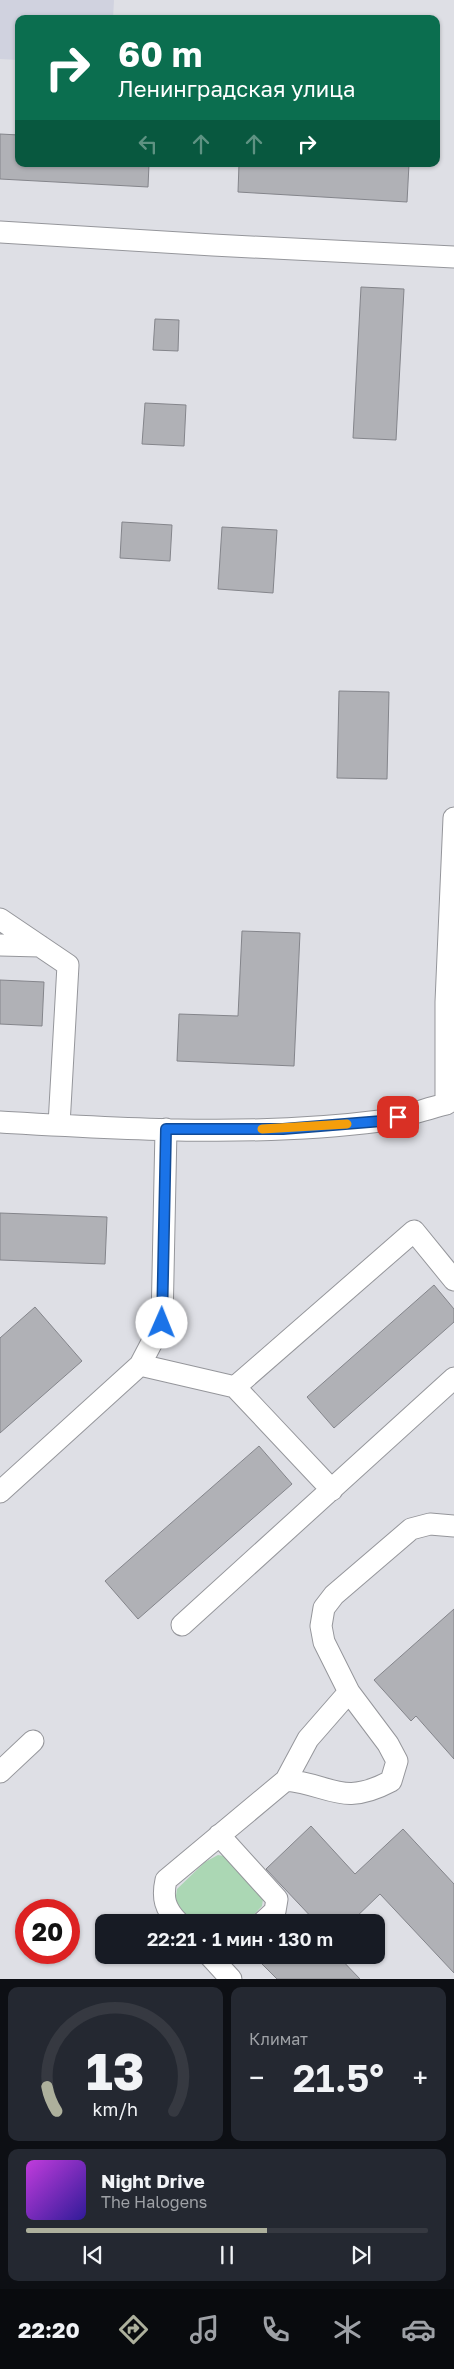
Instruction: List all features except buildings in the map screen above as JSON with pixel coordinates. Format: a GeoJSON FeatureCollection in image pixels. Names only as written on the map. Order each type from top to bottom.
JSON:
{"type":"FeatureCollection","features":[{"type":"Feature","properties":{"kind":"street"},"geometry":{"type":"LineString","coordinates":[[0,232],[454,257]]}},
{"type":"Feature","properties":{"kind":"street"},"geometry":{"type":"LineString","coordinates":[[0,1122],[166,1129],[283,1129],[382,1121],[451,1105],[446,1002],[454,818]]}},
{"type":"Feature","properties":{"kind":"street"},"geometry":{"type":"LineString","coordinates":[[0,919],[68,965],[60,1125]]}},
{"type":"Feature","properties":{"kind":"street"},"geometry":{"type":"LineString","coordinates":[[0,945],[41,946]]}},
{"type":"Feature","properties":{"kind":"street"},"geometry":{"type":"LineString","coordinates":[[0,1492],[140,1365],[162,1323],[166,1129]]}},
{"type":"Feature","properties":{"kind":"street"},"geometry":{"type":"LineString","coordinates":[[235,1387],[414,1231],[454,1280]]}},
{"type":"Feature","properties":{"kind":"street"},"geometry":{"type":"LineString","coordinates":[[140,1365],[235,1387],[332,1490]]}},
{"type":"Feature","properties":{"kind":"street"},"geometry":{"type":"LineString","coordinates":[[182,1625],[454,1378]]}},
{"type":"Feature","properties":{"kind":"street"},"geometry":{"type":"LineString","coordinates":[[286,1780],[308,1782],[327,1791],[353,1795],[374,1790],[391,1781],[397,1761],[388,1744],[349,1692],[324,1642],[321,1626],[324,1608],[334,1595],[411,1529],[430,1524],[454,1526]]}},
{"type":"Feature","properties":{"kind":"street"},"geometry":{"type":"LineString","coordinates":[[171,1914],[163,1896],[166,1880],[286,1780],[308,1739],[349,1692]]}},
{"type":"Feature","properties":{"kind":"street"},"geometry":{"type":"LineString","coordinates":[[0,1772],[33,1742]]}},
{"type":"Feature","properties":{"kind":"street"},"geometry":{"type":"LineString","coordinates":[[219,1835],[277,1899],[275,1911],[272,1914]]}},
{"type":"Feature","properties":{"kind":"shaded area"},"geometry":{"type":"Polygon","coordinates":[[[0,0],[114,0],[113,15],[15,15],[15,60],[0,59],[0,0]]]}},
{"type":"Feature","properties":{"kind":"green space"},"geometry":{"type":"Polygon","coordinates":[[[218,1855],[229,1857],[263,1899],[262,1906],[254,1914],[182,1914],[175,1902],[177,1889],[205,1862],[218,1855]]]}},
{"type":"Feature","properties":{"kind":"slow traffic"},"geometry":{"type":"LineString","coordinates":[[262,1129],[347,1124]]}},
{"type":"Feature","properties":{"kind":"route"},"geometry":{"type":"LineString","coordinates":[[162,1323],[166,1129],[283,1129],[382,1121],[398,1117]]}}]}
